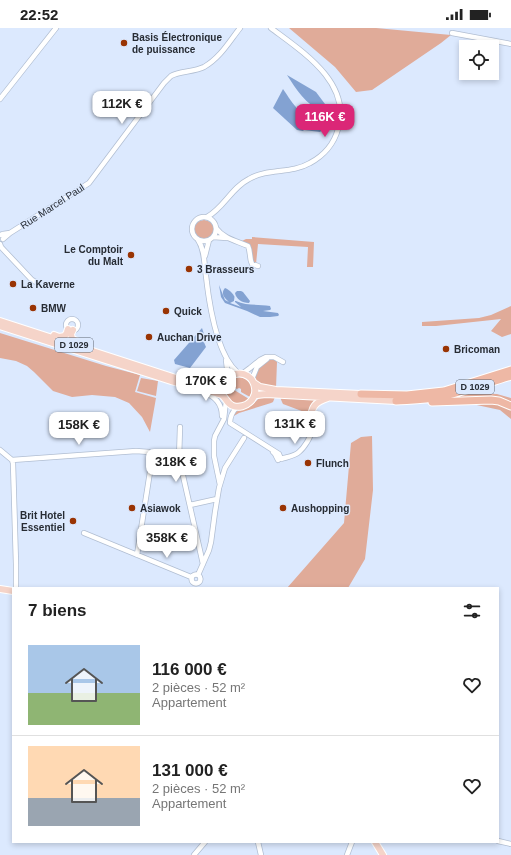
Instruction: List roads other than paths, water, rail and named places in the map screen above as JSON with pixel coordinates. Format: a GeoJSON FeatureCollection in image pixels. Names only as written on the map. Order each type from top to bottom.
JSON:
{"type":"FeatureCollection","features":[{"type":"Feature","properties":{"kind":"highway","name":"D 1029"},"geometry":{"type":"LineString","coordinates":[[361,394],[407,395],[444,391],[511,370]]}},
{"type":"Feature","properties":{"kind":"highway","name":"D 1029"},"geometry":{"type":"LineString","coordinates":[[396,401],[439,397],[511,376]]}},
{"type":"Feature","properties":{"kind":"highway"},"geometry":{"type":"LineString","coordinates":[[396,401],[417,403],[491,400],[499,401],[511,406]]}},
{"type":"Feature","properties":{"kind":"main road"},"geometry":{"type":"LineString","coordinates":[[1,323],[59,337],[64,336],[70,330],[73,340],[134,364]]}},
{"type":"Feature","properties":{"kind":"main road","name":"D 1029"},"geometry":{"type":"LineString","coordinates":[[1,323],[179,379],[210,385],[216,385],[226,380]]}},
{"type":"Feature","properties":{"kind":"main road","name":"D 1029"},"geometry":{"type":"LineString","coordinates":[[1,323],[187,386],[216,393],[225,399]]}},
{"type":"Feature","properties":{"kind":"main road"},"geometry":{"type":"LineString","coordinates":[[240,373],[253,381],[255,388],[252,399],[247,404],[237,407],[230,404],[225,399],[222,390],[226,380],[234,374],[240,373]]}},
{"type":"Feature","properties":{"kind":"main road","name":"D 1029"},"geometry":{"type":"LineString","coordinates":[[253,381],[260,387],[280,392],[331,397]]}},
{"type":"Feature","properties":{"kind":"main road","name":"D 1029"},"geometry":{"type":"LineString","coordinates":[[254,396],[280,392],[361,394]]}},
{"type":"Feature","properties":{"kind":"main road"},"geometry":{"type":"LineString","coordinates":[[311,420],[312,410],[315,405],[321,400],[331,397],[396,401]]}},
{"type":"Feature","properties":{"kind":"main road"},"geometry":{"type":"LineString","coordinates":[[0,589],[12,591]]}},
{"type":"Feature","properties":{"kind":"main road"},"geometry":{"type":"LineString","coordinates":[[376,843],[383,855]]}},
{"type":"Feature","properties":{"kind":"street"},"geometry":{"type":"LineString","coordinates":[[0,99],[56,28]]}},
{"type":"Feature","properties":{"kind":"street","name":"Rue Marcel Paul"},"geometry":{"type":"LineString","coordinates":[[1,240],[89,183],[164,83],[175,74],[197,70],[214,60],[240,28]]}},
{"type":"Feature","properties":{"kind":"street"},"geometry":{"type":"LineString","coordinates":[[271,28],[313,61],[334,87],[341,115],[340,123],[333,142],[327,150],[309,164],[297,168],[266,172],[243,182],[215,212],[207,217],[198,218],[192,224],[192,233],[202,246],[211,312],[216,330],[231,366],[240,373],[266,357],[271,356],[283,362]]}},
{"type":"Feature","properties":{"kind":"street"},"geometry":{"type":"LineString","coordinates":[[452,33],[511,44]]}},
{"type":"Feature","properties":{"kind":"street"},"geometry":{"type":"LineString","coordinates":[[204,259],[207,246],[215,234],[215,226],[221,206]]}},
{"type":"Feature","properties":{"kind":"street"},"geometry":{"type":"LineString","coordinates":[[207,217],[213,220],[218,231],[227,238],[248,246],[250,261],[252,264],[258,266]]}},
{"type":"Feature","properties":{"kind":"street"},"geometry":{"type":"LineString","coordinates":[[198,240],[202,241],[227,238]]}},
{"type":"Feature","properties":{"kind":"street"},"geometry":{"type":"LineString","coordinates":[[1,240],[1,247],[32,280],[36,282]]}},
{"type":"Feature","properties":{"kind":"street"},"geometry":{"type":"LineString","coordinates":[[226,357],[226,380]]}},
{"type":"Feature","properties":{"kind":"street"},"geometry":{"type":"LineString","coordinates":[[253,381],[254,372],[260,364],[267,359],[277,359]]}},
{"type":"Feature","properties":{"kind":"street"},"geometry":{"type":"LineString","coordinates":[[187,386],[212,395],[218,401],[221,405],[221,424]]}},
{"type":"Feature","properties":{"kind":"street"},"geometry":{"type":"LineString","coordinates":[[220,486],[214,456],[214,448],[215,436],[224,419],[225,399]]}},
{"type":"Feature","properties":{"kind":"street"},"geometry":{"type":"LineString","coordinates":[[230,423],[230,417],[237,407]]}},
{"type":"Feature","properties":{"kind":"street"},"geometry":{"type":"LineString","coordinates":[[279,460],[299,452],[311,433],[311,420]]}},
{"type":"Feature","properties":{"kind":"street"},"geometry":{"type":"LineString","coordinates":[[221,424],[230,423],[279,454],[279,460]]}},
{"type":"Feature","properties":{"kind":"street"},"geometry":{"type":"LineString","coordinates":[[180,427],[179,458],[203,564]]}},
{"type":"Feature","properties":{"kind":"street"},"geometry":{"type":"LineString","coordinates":[[191,577],[192,585],[200,582],[200,578],[198,576],[211,542],[213,522],[225,468],[244,438],[242,431]]}},
{"type":"Feature","properties":{"kind":"street"},"geometry":{"type":"LineString","coordinates":[[244,438],[250,438],[267,449],[273,451],[279,460]]}},
{"type":"Feature","properties":{"kind":"street"},"geometry":{"type":"LineString","coordinates":[[0,450],[12,460],[13,463],[16,587]]}},
{"type":"Feature","properties":{"kind":"street"},"geometry":{"type":"LineString","coordinates":[[12,460],[136,451],[148,452],[153,456],[159,455],[179,458]]}},
{"type":"Feature","properties":{"kind":"street"},"geometry":{"type":"LineString","coordinates":[[137,555],[153,456]]}},
{"type":"Feature","properties":{"kind":"street"},"geometry":{"type":"LineString","coordinates":[[190,505],[218,499]]}},
{"type":"Feature","properties":{"kind":"street"},"geometry":{"type":"LineString","coordinates":[[84,533],[109,540],[137,555],[191,577],[195,575],[198,576]]}},
{"type":"Feature","properties":{"kind":"street"},"geometry":{"type":"LineString","coordinates":[[499,841],[511,844]]}},
{"type":"Feature","properties":{"kind":"street"},"geometry":{"type":"LineString","coordinates":[[194,855],[204,843]]}},
{"type":"Feature","properties":{"kind":"street"},"geometry":{"type":"LineString","coordinates":[[258,843],[261,855]]}},
{"type":"Feature","properties":{"kind":"street"},"geometry":{"type":"LineString","coordinates":[[347,855],[352,843]]}},
{"type":"Feature","properties":{"kind":"water"},"geometry":{"type":"Polygon","coordinates":[[[287,75],[316,92],[325,104],[325,108],[322,111],[306,101],[287,75]]]}},
{"type":"Feature","properties":{"kind":"water"},"geometry":{"type":"Polygon","coordinates":[[[283,89],[297,108],[320,127],[322,130],[320,132],[297,130],[273,108],[283,89]]]}},
{"type":"Feature","properties":{"kind":"water"},"geometry":{"type":"Polygon","coordinates":[[[219,285],[225,300],[229,302],[223,294],[225,288],[233,294],[234,301],[230,303],[241,307],[235,301],[244,304],[270,306],[270,310],[263,311],[278,313],[279,315],[260,317],[225,303],[221,297],[219,285]]]}},
{"type":"Feature","properties":{"kind":"water"},"geometry":{"type":"Polygon","coordinates":[[[237,291],[243,292],[250,301],[249,303],[238,299],[235,293],[237,291]]]}},
{"type":"Feature","properties":{"kind":"water"},"geometry":{"type":"Polygon","coordinates":[[[202,328],[205,337],[203,340],[206,347],[190,368],[175,364],[174,360],[202,328]]]}},
{"type":"Feature","properties":{"kind":"place","name":"Basis Électronique de puissance"},"geometry":{"type":"Point","coordinates":[124,43]}},
{"type":"Feature","properties":{"kind":"place","name":"Le Comptoir du Malt"},"geometry":{"type":"Point","coordinates":[131,255]}},
{"type":"Feature","properties":{"kind":"place","name":"3 Brasseurs"},"geometry":{"type":"Point","coordinates":[189,269]}},
{"type":"Feature","properties":{"kind":"place","name":"La Kaverne"},"geometry":{"type":"Point","coordinates":[13,284]}},
{"type":"Feature","properties":{"kind":"place","name":"BMW"},"geometry":{"type":"Point","coordinates":[33,308]}},
{"type":"Feature","properties":{"kind":"place","name":"Quick"},"geometry":{"type":"Point","coordinates":[166,311]}},
{"type":"Feature","properties":{"kind":"place","name":"Auchan Drive"},"geometry":{"type":"Point","coordinates":[149,337]}},
{"type":"Feature","properties":{"kind":"place","name":"Bricoman"},"geometry":{"type":"Point","coordinates":[446,349]}},
{"type":"Feature","properties":{"kind":"place","name":"Flunch"},"geometry":{"type":"Point","coordinates":[308,463]}},
{"type":"Feature","properties":{"kind":"place","name":"Asiawok"},"geometry":{"type":"Point","coordinates":[132,508]}},
{"type":"Feature","properties":{"kind":"place","name":"Aushopping"},"geometry":{"type":"Point","coordinates":[283,508]}},
{"type":"Feature","properties":{"kind":"place","name":"Brit Hotel Essentiel"},"geometry":{"type":"Point","coordinates":[73,521]}}]}
